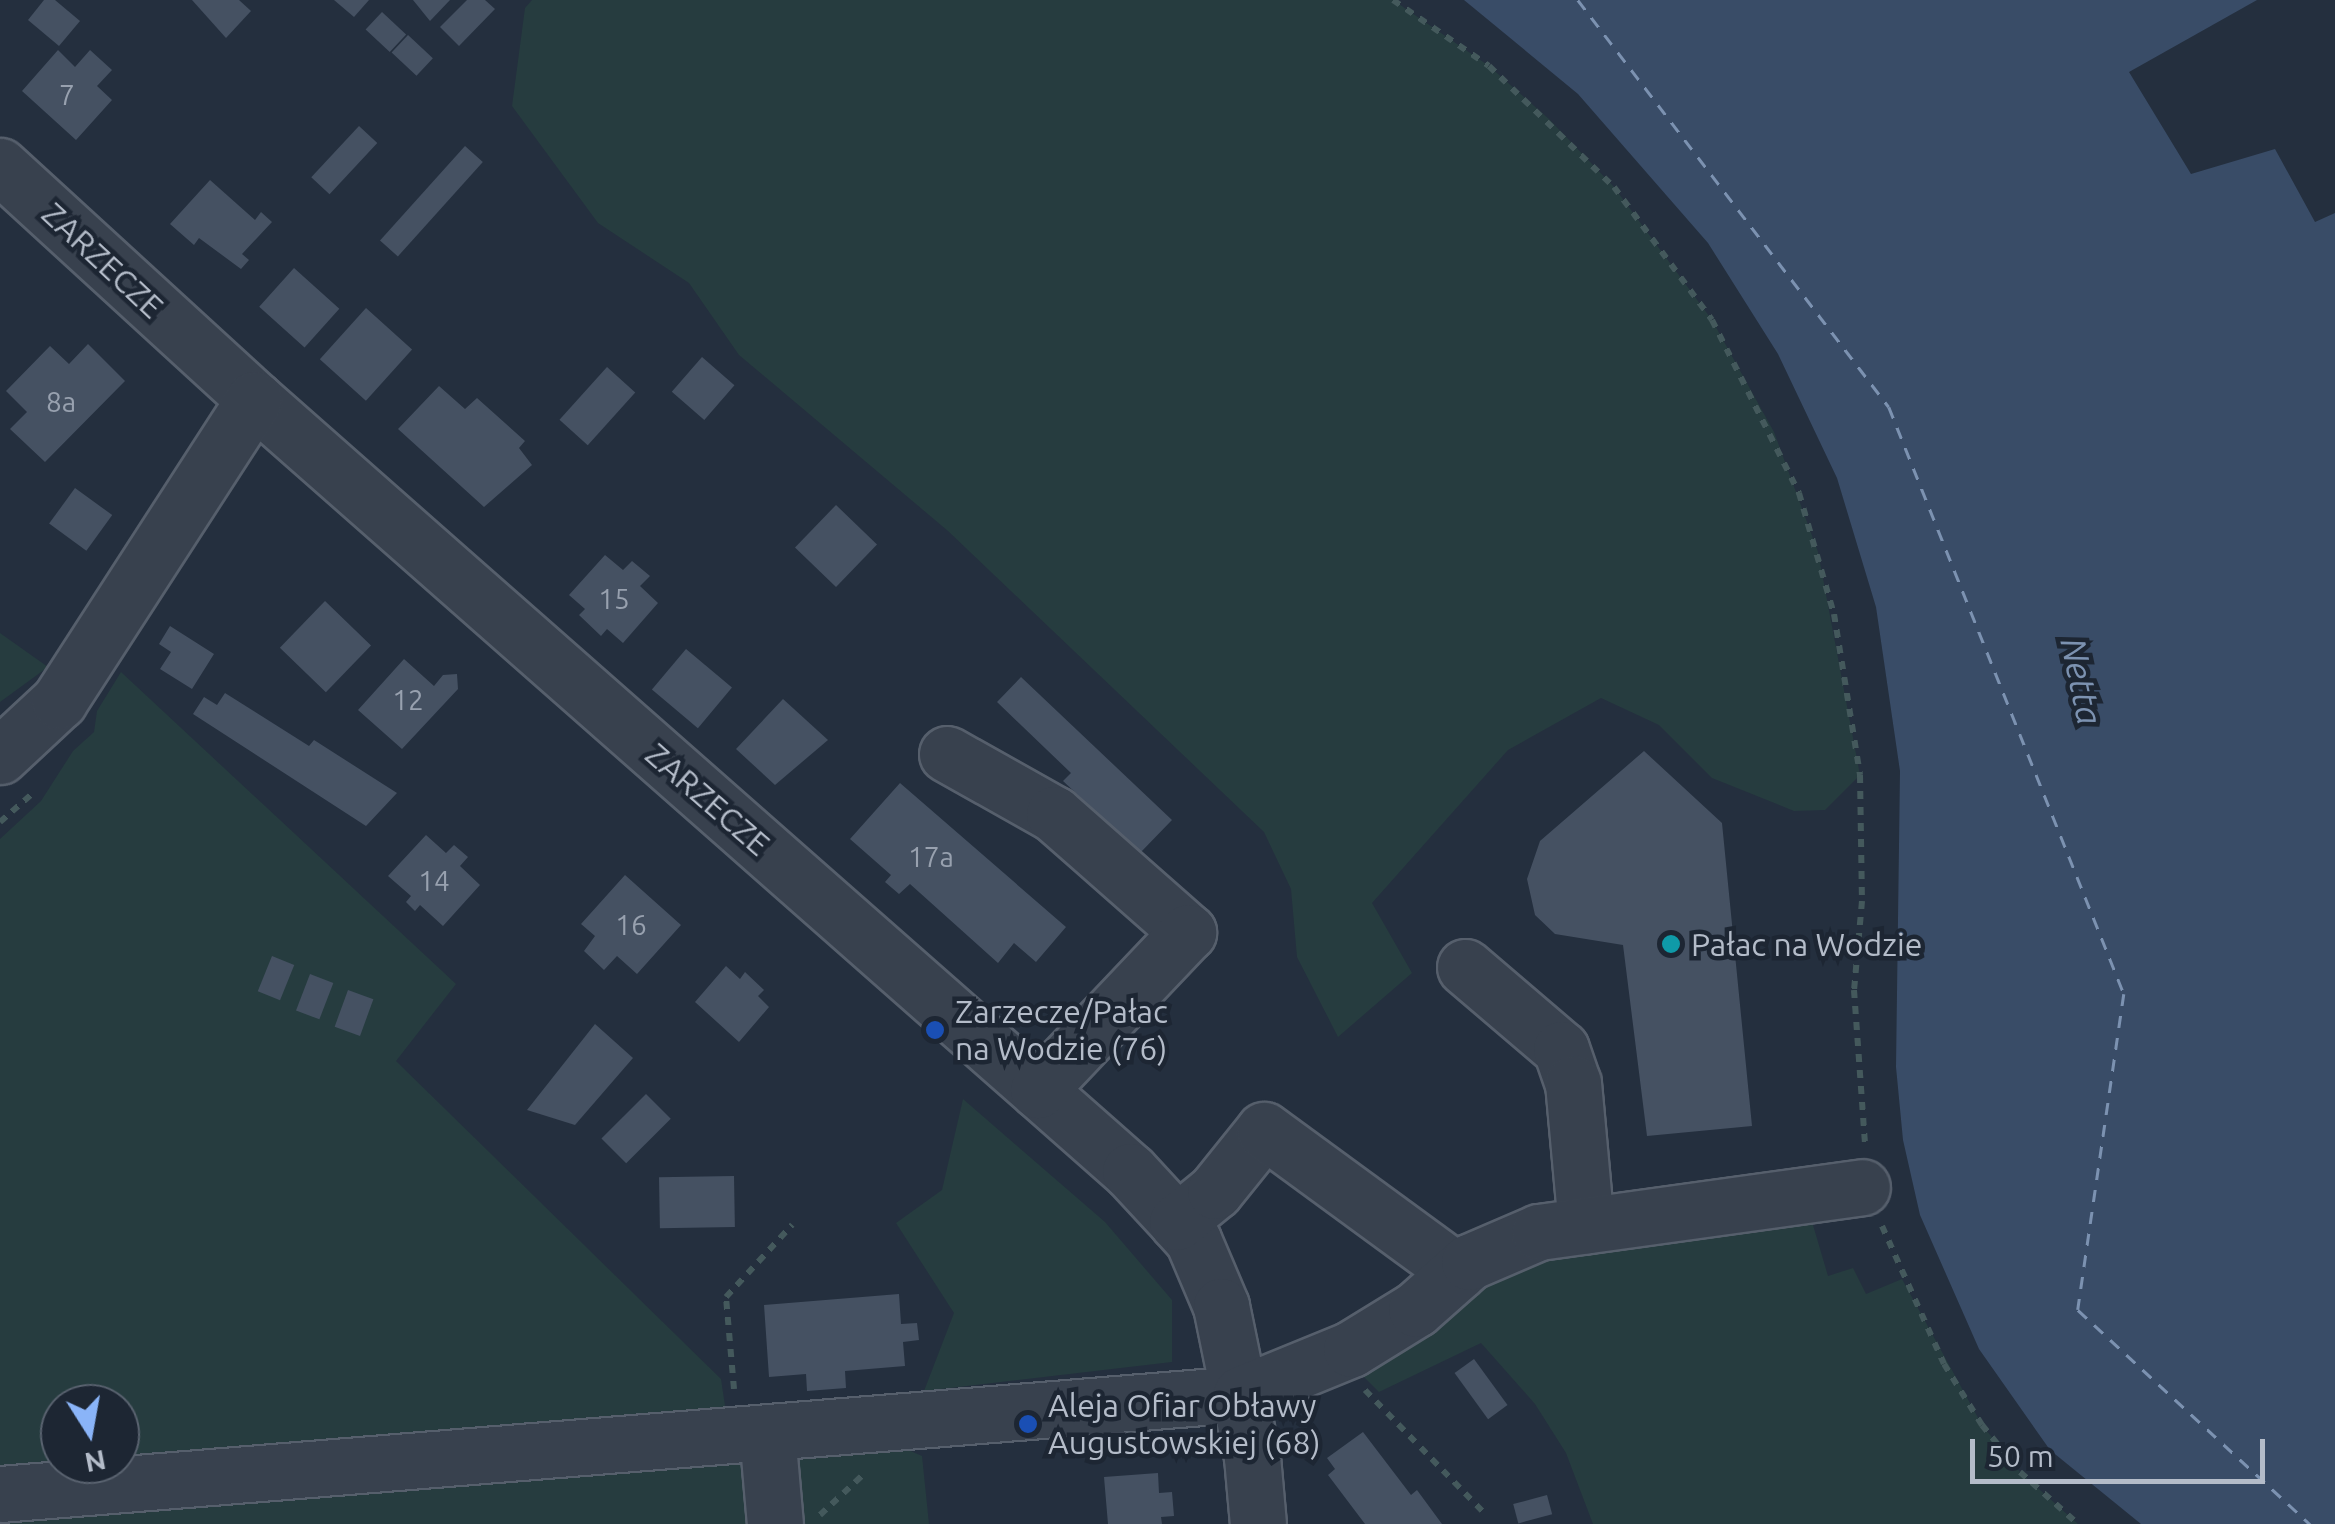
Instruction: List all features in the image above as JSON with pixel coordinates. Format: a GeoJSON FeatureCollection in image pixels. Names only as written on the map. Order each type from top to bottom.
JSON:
{"type":"FeatureCollection","features":[{"type":"Feature","properties":{"kind":"street","name":"ZARZECZE"},"geometry":{"type":"LineString","coordinates":[[0,166],[254,399],[1038,1090],[1194,1240],[1221,1306],[1241,1394],[1258,1524]]}},
{"type":"Feature","properties":{"kind":"street"},"geometry":{"type":"LineString","coordinates":[[0,756],[59,702],[254,399]]}},
{"type":"Feature","properties":{"kind":"street"},"geometry":{"type":"LineString","coordinates":[[947,754],[1054,814],[1188,932],[1038,1090]]}},
{"type":"Feature","properties":{"kind":"street"},"geometry":{"type":"LineString","coordinates":[[1465,966],[1560,1048],[1573,1083],[1586,1225]]}},
{"type":"Feature","properties":{"kind":"street"},"geometry":{"type":"LineString","coordinates":[[1177,1222],[1215,1191],[1264,1130],[1458,1272]]}},
{"type":"Feature","properties":{"kind":"street"},"geometry":{"type":"LineString","coordinates":[[0,1494],[1241,1394],[1333,1356],[1416,1309],[1458,1272],[1540,1232],[1862,1187]]}},
{"type":"Feature","properties":{"kind":"street"},"geometry":{"type":"LineString","coordinates":[[753,1434],[775,1524]]}},
{"type":"Feature","properties":{"kind":"path"},"geometry":{"type":"LineString","coordinates":[[1393,0],[1489,66],[1614,187],[1712,320],[1799,492],[1834,614],[1860,775],[1862,902],[1854,990],[1862,1187],[1927,1330],[1982,1424],[2020,1472],[2078,1524]]}},
{"type":"Feature","properties":{"kind":"path"},"geometry":{"type":"LineString","coordinates":[[753,1434],[726,1297],[792,1226]]}},
{"type":"Feature","properties":{"kind":"path"},"geometry":{"type":"LineString","coordinates":[[1333,1356],[1485,1514]]}},
{"type":"Feature","properties":{"kind":"green space"},"geometry":{"type":"Polygon","coordinates":[[[532,0],[1393,0],[1489,66],[1549,119],[1614,187],[1712,320],[1774,432],[1818,552],[1860,775],[1825,810],[1794,811],[1712,778],[1659,725],[1601,698],[1508,750],[1372,903],[1412,973],[1338,1037],[1297,957],[1291,889],[1264,832],[948,531],[739,355],[689,283],[598,223],[512,106],[525,8],[532,0]]]}},
{"type":"Feature","properties":{"kind":"green space"},"geometry":{"type":"Polygon","coordinates":[[[0,633],[48,667],[0,702],[0,633]]]}},
{"type":"Feature","properties":{"kind":"green space"},"geometry":{"type":"Polygon","coordinates":[[[121,672],[456,984],[396,1061],[721,1379],[732,1453],[890,1442],[922,1456],[929,1524],[0,1524],[0,839],[41,801],[73,751],[94,732],[97,711],[121,672]]]}},
{"type":"Feature","properties":{"kind":"green space"},"geometry":{"type":"Polygon","coordinates":[[[963,1099],[1105,1222],[1172,1300],[1172,1362],[924,1391],[954,1313],[896,1223],[942,1190],[963,1099]]]}},
{"type":"Feature","properties":{"kind":"green space"},"geometry":{"type":"Polygon","coordinates":[[[1808,1208],[1828,1276],[1853,1268],[1866,1294],[1902,1279],[1982,1425],[2020,1472],[2078,1524],[1593,1524],[1566,1453],[1535,1404],[1481,1343],[1379,1392],[1349,1362],[1477,1271],[1808,1208]]]}},
{"type":"Feature","properties":{"kind":"water","name":"Netta"},"geometry":{"type":"Polygon","coordinates":[[[1464,0],[2257,0],[2129,72],[2191,174],[2275,149],[2315,222],[2335,213],[2335,1524],[2141,1524],[2050,1450],[1979,1349],[1920,1215],[1903,1140],[1896,1067],[1900,771],[1876,607],[1837,478],[1778,354],[1708,243],[1578,94],[1464,0]]]}},
{"type":"Feature","properties":{"kind":"building"},"geometry":{"type":"Polygon","coordinates":[[[44,0],[55,0],[80,21],[59,46],[28,20],[44,0]]]}},
{"type":"Feature","properties":{"kind":"building"},"geometry":{"type":"Polygon","coordinates":[[[192,0],[239,0],[251,11],[226,38],[192,0]]]}},
{"type":"Feature","properties":{"kind":"building"},"geometry":{"type":"Polygon","coordinates":[[[334,0],[369,0],[354,17],[334,0]]]}},
{"type":"Feature","properties":{"kind":"building"},"geometry":{"type":"Polygon","coordinates":[[[413,0],[450,0],[430,21],[413,0]]]}},
{"type":"Feature","properties":{"kind":"building"},"geometry":{"type":"Polygon","coordinates":[[[467,0],[485,0],[495,9],[459,46],[440,27],[467,0]]]}},
{"type":"Feature","properties":{"kind":"building"},"geometry":{"type":"Polygon","coordinates":[[[382,12],[406,35],[390,52],[366,30],[382,12]]]}},
{"type":"Feature","properties":{"kind":"building"},"geometry":{"type":"Polygon","coordinates":[[[408,35],[433,58],[416,76],[392,53],[408,35]]]}},
{"type":"Feature","properties":{"kind":"building"},"geometry":{"type":"Polygon","coordinates":[[[58,50],[75,67],[90,50],[112,70],[97,86],[112,100],[76,140],[22,91],[58,50]]]}},
{"type":"Feature","properties":{"kind":"building"},"geometry":{"type":"Polygon","coordinates":[[[359,126],[377,143],[330,194],[311,177],[359,126]]]}},
{"type":"Feature","properties":{"kind":"building"},"geometry":{"type":"Polygon","coordinates":[[[465,146],[483,162],[398,256],[380,240],[465,146]]]}},
{"type":"Feature","properties":{"kind":"building"},"geometry":{"type":"Polygon","coordinates":[[[210,180],[255,220],[261,212],[272,222],[242,254],[249,260],[241,269],[199,238],[194,245],[170,224],[210,180]]]}},
{"type":"Feature","properties":{"kind":"building"},"geometry":{"type":"Polygon","coordinates":[[[294,268],[339,309],[305,347],[259,307],[294,268]]]}},
{"type":"Feature","properties":{"kind":"building"},"geometry":{"type":"Polygon","coordinates":[[[366,308],[412,349],[366,401],[320,359],[366,308]]]}},
{"type":"Feature","properties":{"kind":"building"},"geometry":{"type":"Polygon","coordinates":[[[88,344],[125,381],[45,462],[10,429],[27,412],[6,391],[50,346],[69,364],[88,344]]]}},
{"type":"Feature","properties":{"kind":"building"},"geometry":{"type":"Polygon","coordinates":[[[702,357],[734,385],[704,420],[672,392],[702,357]]]}},
{"type":"Feature","properties":{"kind":"building"},"geometry":{"type":"Polygon","coordinates":[[[607,367],[635,392],[588,445],[559,420],[607,367]]]}},
{"type":"Feature","properties":{"kind":"building"},"geometry":{"type":"Polygon","coordinates":[[[439,386],[465,409],[477,398],[525,441],[519,448],[532,465],[484,507],[398,429],[439,386]]]}},
{"type":"Feature","properties":{"kind":"building"},"geometry":{"type":"Polygon","coordinates":[[[75,488],[112,515],[86,551],[49,524],[75,488]]]}},
{"type":"Feature","properties":{"kind":"building"},"geometry":{"type":"Polygon","coordinates":[[[836,505],[877,545],[836,587],[795,547],[836,505]]]}},
{"type":"Feature","properties":{"kind":"building"},"geometry":{"type":"Polygon","coordinates":[[[605,555],[623,570],[632,561],[650,576],[640,586],[658,603],[623,643],[607,629],[601,636],[579,615],[585,609],[569,595],[605,555]]]}},
{"type":"Feature","properties":{"kind":"building"},"geometry":{"type":"Polygon","coordinates":[[[325,601],[371,645],[326,692],[280,648],[325,601]]]}},
{"type":"Feature","properties":{"kind":"building"},"geometry":{"type":"Polygon","coordinates":[[[170,626],[214,654],[192,689],[160,669],[171,652],[159,644],[170,626]]]}},
{"type":"Feature","properties":{"kind":"building"},"geometry":{"type":"Polygon","coordinates":[[[686,649],[732,688],[698,728],[652,690],[686,649]]]}},
{"type":"Feature","properties":{"kind":"building"},"geometry":{"type":"Polygon","coordinates":[[[404,659],[434,686],[443,675],[457,674],[458,689],[402,749],[358,710],[404,659]]]}},
{"type":"Feature","properties":{"kind":"building"},"geometry":{"type":"Polygon","coordinates":[[[1021,677],[1172,820],[1140,853],[1063,781],[1071,773],[997,702],[1021,677]]]}},
{"type":"Feature","properties":{"kind":"building"},"geometry":{"type":"Polygon","coordinates":[[[225,693],[309,746],[314,740],[397,793],[366,826],[193,714],[204,697],[217,705],[225,693]]]}},
{"type":"Feature","properties":{"kind":"building"},"geometry":{"type":"Polygon","coordinates":[[[783,699],[828,740],[775,785],[736,749],[783,699]]]}},
{"type":"Feature","properties":{"kind":"building","name":"Pałac na Wodzie"},"geometry":{"type":"Polygon","coordinates":[[[1644,751],[1722,823],[1752,1126],[1647,1136],[1623,945],[1555,934],[1535,915],[1527,879],[1540,841],[1644,751]]]}},
{"type":"Feature","properties":{"kind":"building"},"geometry":{"type":"Polygon","coordinates":[[[900,783],[1066,927],[1036,962],[1014,943],[998,963],[910,884],[899,894],[885,882],[891,875],[850,839],[900,783]]]}},
{"type":"Feature","properties":{"kind":"building"},"geometry":{"type":"Polygon","coordinates":[[[426,835],[446,853],[454,845],[468,857],[460,866],[480,885],[443,926],[420,905],[415,911],[406,902],[411,896],[388,876],[426,835]]]}},
{"type":"Feature","properties":{"kind":"building"},"geometry":{"type":"Polygon","coordinates":[[[625,875],[681,925],[637,974],[617,956],[604,970],[584,951],[595,936],[581,924],[625,875]]]}},
{"type":"Feature","properties":{"kind":"building"},"geometry":{"type":"Polygon","coordinates":[[[272,956],[294,965],[280,1000],[258,991],[272,956]]]}},
{"type":"Feature","properties":{"kind":"building"},"geometry":{"type":"Polygon","coordinates":[[[726,966],[740,979],[745,972],[764,990],[758,996],[769,1007],[739,1042],[695,1002],[726,966]]]}},
{"type":"Feature","properties":{"kind":"building"},"geometry":{"type":"Polygon","coordinates":[[[310,974],[333,983],[319,1019],[296,1010],[310,974]]]}},
{"type":"Feature","properties":{"kind":"building"},"geometry":{"type":"Polygon","coordinates":[[[348,990],[373,999],[360,1036],[335,1027],[348,990]]]}},
{"type":"Feature","properties":{"kind":"building"},"geometry":{"type":"Polygon","coordinates":[[[595,1024],[633,1058],[575,1125],[527,1110],[595,1024]]]}},
{"type":"Feature","properties":{"kind":"building"},"geometry":{"type":"Polygon","coordinates":[[[646,1094],[671,1119],[626,1163],[601,1139],[646,1094]]]}},
{"type":"Feature","properties":{"kind":"building"},"geometry":{"type":"Polygon","coordinates":[[[734,1176],[735,1227],[660,1228],[659,1177],[734,1176]]]}},
{"type":"Feature","properties":{"kind":"building"},"geometry":{"type":"Polygon","coordinates":[[[899,1294],[901,1324],[917,1323],[919,1340],[903,1342],[905,1366],[845,1371],[846,1388],[807,1391],[806,1374],[769,1377],[764,1305],[899,1294]]]}},
{"type":"Feature","properties":{"kind":"building"},"geometry":{"type":"Polygon","coordinates":[[[1474,1359],[1508,1405],[1488,1419],[1455,1373],[1474,1359]]]}},
{"type":"Feature","properties":{"kind":"building"},"geometry":{"type":"Polygon","coordinates":[[[1363,1432],[1411,1495],[1417,1490],[1442,1524],[1365,1524],[1328,1475],[1335,1469],[1327,1458],[1363,1432]]]}},
{"type":"Feature","properties":{"kind":"building"},"geometry":{"type":"Polygon","coordinates":[[[1158,1473],[1159,1493],[1172,1492],[1174,1516],[1161,1517],[1162,1524],[1108,1524],[1104,1477],[1158,1473]]]}},
{"type":"Feature","properties":{"kind":"building"},"geometry":{"type":"Polygon","coordinates":[[[1547,1495],[1552,1514],[1518,1523],[1513,1504],[1547,1495]]]}},
{"type":"Feature","properties":{"kind":"ferry route"},"geometry":{"type":"LineString","coordinates":[[1578,0],[1889,407],[2124,994],[2078,1310],[2310,1524]]}},
{"type":"Feature","properties":{"kind":"place","name":"Pałac na Wodzie"},"geometry":{"type":"Point","coordinates":[1671,944]}},
{"type":"Feature","properties":{"kind":"place","name":"Zarzecze/Pałac na Wodzie (76)"},"geometry":{"type":"Point","coordinates":[935,1030]}},
{"type":"Feature","properties":{"kind":"place","name":"Aleja Ofiar Obławy Augustowskiej (68)"},"geometry":{"type":"Point","coordinates":[1028,1424]}}]}
